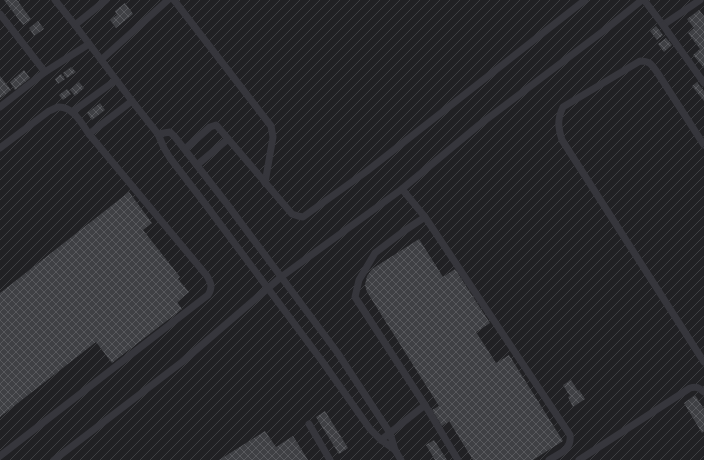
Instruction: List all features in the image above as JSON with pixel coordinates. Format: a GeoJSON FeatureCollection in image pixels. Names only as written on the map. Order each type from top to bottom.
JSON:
{"type":"FeatureCollection","features":[{"type":"Feature","properties":{"kind":"lane"},"geometry":{"type":"LineString","coordinates":[[55,0],[158,134],[170,158],[322,361],[370,429],[381,440],[395,450]]}},
{"type":"Feature","properties":{"kind":"lane"},"geometry":{"type":"LineString","coordinates":[[75,25],[106,0]]}},
{"type":"Feature","properties":{"kind":"lane"},"geometry":{"type":"LineString","coordinates":[[101,60],[168,0]]}},
{"type":"Feature","properties":{"kind":"lane"},"geometry":{"type":"LineString","coordinates":[[174,0],[271,126],[273,137],[265,182]]}},
{"type":"Feature","properties":{"kind":"lane"},"geometry":{"type":"LineString","coordinates":[[185,150],[210,128],[216,125],[292,214],[303,216],[367,171],[585,0]]}},
{"type":"Feature","properties":{"kind":"lane"},"geometry":{"type":"LineString","coordinates":[[54,460],[182,362],[281,278],[402,189],[479,125],[643,0],[704,82]]}},
{"type":"Feature","properties":{"kind":"lane"},"geometry":{"type":"LineString","coordinates":[[663,25],[700,0]]}},
{"type":"Feature","properties":{"kind":"lane"},"geometry":{"type":"LineString","coordinates":[[0,14],[45,72]]}},
{"type":"Feature","properties":{"kind":"lane"},"geometry":{"type":"LineString","coordinates":[[0,107],[45,72],[89,44]]}},
{"type":"Feature","properties":{"kind":"lane"},"geometry":{"type":"LineString","coordinates":[[704,145],[652,64],[647,61],[640,61],[563,107],[560,114],[558,129],[562,140],[704,362]]}},
{"type":"Feature","properties":{"kind":"lane"},"geometry":{"type":"LineString","coordinates":[[72,112],[116,80]]}},
{"type":"Feature","properties":{"kind":"lane"},"geometry":{"type":"LineString","coordinates":[[89,134],[132,101]]}},
{"type":"Feature","properties":{"kind":"lane"},"geometry":{"type":"LineString","coordinates":[[0,148],[56,107],[64,108],[72,112],[207,276],[211,284],[211,290],[208,294],[0,456]]}},
{"type":"Feature","properties":{"kind":"lane"},"geometry":{"type":"LineString","coordinates":[[158,134],[170,132],[228,204],[281,278],[337,352],[390,433],[395,450],[401,460]]}},
{"type":"Feature","properties":{"kind":"lane"},"geometry":{"type":"LineString","coordinates":[[197,165],[228,139]]}},
{"type":"Feature","properties":{"kind":"lane"},"geometry":{"type":"LineString","coordinates":[[402,189],[425,218],[570,435],[570,445],[549,460]]}},
{"type":"Feature","properties":{"kind":"lane"},"geometry":{"type":"LineString","coordinates":[[425,218],[404,231],[375,253],[359,280],[355,297],[425,405],[458,460]]}},
{"type":"Feature","properties":{"kind":"lane"},"geometry":{"type":"LineString","coordinates":[[579,460],[690,388],[694,386],[704,392]]}},
{"type":"Feature","properties":{"kind":"lane"},"geometry":{"type":"LineString","coordinates":[[381,440],[425,405]]}},
{"type":"Feature","properties":{"kind":"lane"},"geometry":{"type":"LineString","coordinates":[[309,424],[330,460]]}},
{"type":"Feature","properties":{"kind":"shaded area"},"geometry":{"type":"Polygon","coordinates":[[[0,0],[704,0],[704,460],[0,460],[0,0]]]}},
{"type":"Feature","properties":{"kind":"building"},"geometry":{"type":"Polygon","coordinates":[[[4,0],[17,0],[31,19],[23,25],[4,0]]]}},
{"type":"Feature","properties":{"kind":"building"},"geometry":{"type":"Polygon","coordinates":[[[125,3],[133,14],[116,28],[110,20],[117,15],[115,11],[125,3]]]}},
{"type":"Feature","properties":{"kind":"building"},"geometry":{"type":"Polygon","coordinates":[[[699,10],[704,16],[704,68],[693,55],[700,49],[688,33],[694,28],[687,19],[699,10]]]}},
{"type":"Feature","properties":{"kind":"building"},"geometry":{"type":"Polygon","coordinates":[[[38,21],[44,29],[34,36],[29,28],[38,21]]]}},
{"type":"Feature","properties":{"kind":"building"},"geometry":{"type":"Polygon","coordinates":[[[656,26],[663,35],[657,40],[650,31],[656,26]]]}},
{"type":"Feature","properties":{"kind":"building"},"geometry":{"type":"Polygon","coordinates":[[[666,38],[672,45],[664,52],[658,44],[666,38]]]}},
{"type":"Feature","properties":{"kind":"building"},"geometry":{"type":"Polygon","coordinates":[[[71,67],[76,72],[67,78],[63,73],[71,67]]]}},
{"type":"Feature","properties":{"kind":"building"},"geometry":{"type":"Polygon","coordinates":[[[24,70],[30,78],[15,90],[10,82],[24,70]]]}},
{"type":"Feature","properties":{"kind":"building"},"geometry":{"type":"Polygon","coordinates":[[[61,74],[65,79],[58,84],[55,79],[61,74]]]}},
{"type":"Feature","properties":{"kind":"building"},"geometry":{"type":"Polygon","coordinates":[[[0,76],[11,90],[0,98],[0,76]]]}},
{"type":"Feature","properties":{"kind":"building"},"geometry":{"type":"Polygon","coordinates":[[[79,82],[84,88],[75,96],[70,90],[79,82]]]}},
{"type":"Feature","properties":{"kind":"building"},"geometry":{"type":"Polygon","coordinates":[[[697,82],[704,91],[704,101],[692,86],[697,82]]]}},
{"type":"Feature","properties":{"kind":"building"},"geometry":{"type":"Polygon","coordinates":[[[67,89],[71,94],[63,100],[59,95],[67,89]]]}},
{"type":"Feature","properties":{"kind":"building"},"geometry":{"type":"Polygon","coordinates":[[[100,103],[105,110],[92,120],[87,113],[100,103]]]}},
{"type":"Feature","properties":{"kind":"building"},"geometry":{"type":"Polygon","coordinates":[[[129,192],[152,223],[143,230],[180,277],[178,279],[189,292],[177,302],[182,309],[112,363],[96,342],[0,417],[0,293],[129,192]]]}},
{"type":"Feature","properties":{"kind":"building"},"geometry":{"type":"Polygon","coordinates":[[[419,239],[443,277],[455,269],[490,323],[476,332],[496,363],[509,355],[563,441],[533,460],[473,460],[449,421],[442,426],[432,410],[439,406],[367,292],[365,285],[367,276],[372,269],[419,239]]]}},
{"type":"Feature","properties":{"kind":"building"},"geometry":{"type":"Polygon","coordinates":[[[571,380],[585,399],[573,407],[568,397],[570,396],[563,385],[571,380]]]}},
{"type":"Feature","properties":{"kind":"building"},"geometry":{"type":"Polygon","coordinates":[[[695,395],[704,409],[704,431],[702,433],[684,403],[695,395]]]}},
{"type":"Feature","properties":{"kind":"building"},"geometry":{"type":"Polygon","coordinates":[[[325,411],[348,448],[339,454],[316,417],[325,411]]]}},
{"type":"Feature","properties":{"kind":"building"},"geometry":{"type":"Polygon","coordinates":[[[265,431],[276,447],[293,436],[308,460],[219,460],[265,431]]]}},
{"type":"Feature","properties":{"kind":"building"},"geometry":{"type":"Polygon","coordinates":[[[434,440],[447,460],[435,460],[426,445],[434,440]]]}}]}
